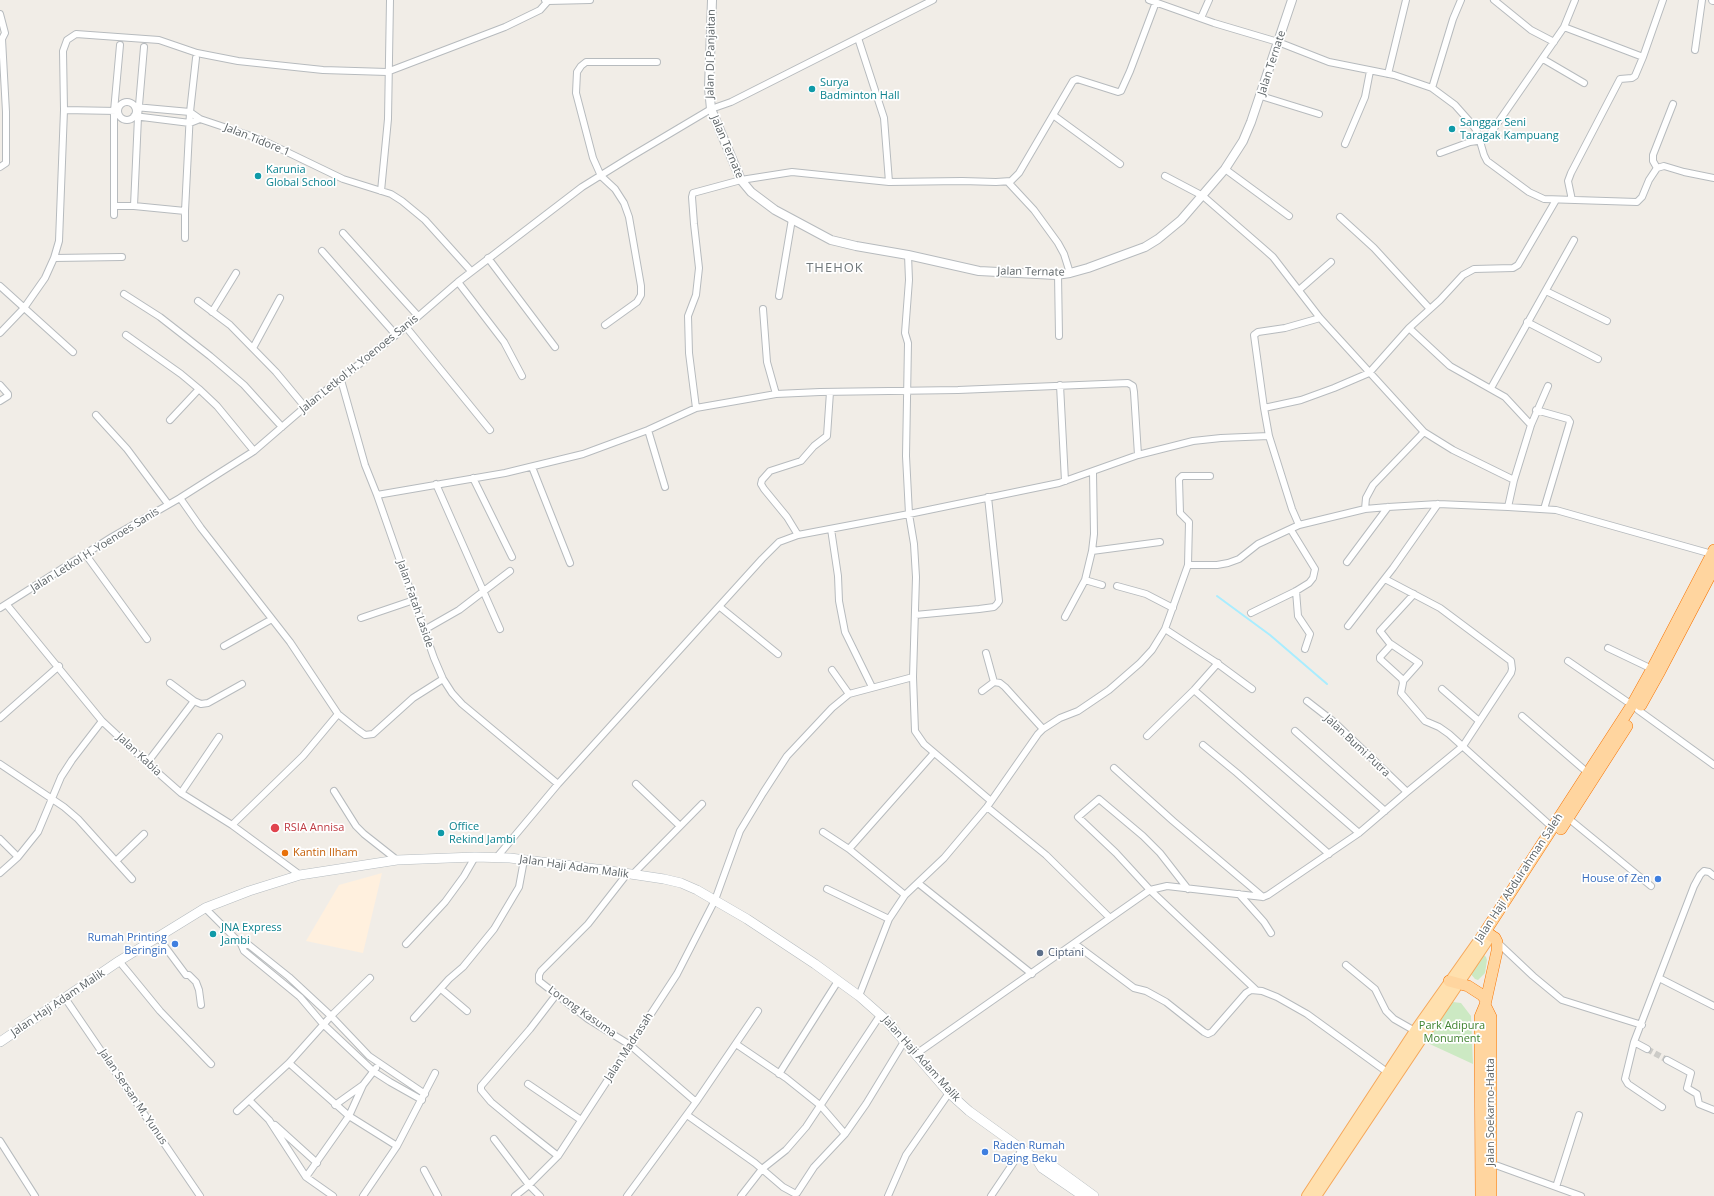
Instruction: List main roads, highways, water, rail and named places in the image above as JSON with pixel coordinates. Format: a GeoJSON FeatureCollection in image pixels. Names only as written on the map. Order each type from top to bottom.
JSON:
{"type":"FeatureCollection","features":[{"type":"Feature","properties":{"kind":"highway","name":"Jalan Haji Abdulrahman Saleh"},"geometry":{"type":"LineString","coordinates":[[1491,936],[1553,828],[1588,773],[1660,671],[1703,580],[1713,552]]}},
{"type":"Feature","properties":{"kind":"highway","name":"Jalan Haji Abdulrahman Saleh"},"geometry":{"type":"LineString","coordinates":[[1491,936],[1568,818],[1635,707],[1652,669],[1703,580],[1714,568]]}},
{"type":"Feature","properties":{"kind":"highway","name":"Jalan Soekarno-Hatta"},"geometry":{"type":"LineString","coordinates":[[1481,1196],[1480,1017],[1486,1003],[1496,959],[1491,936]]}},
{"type":"Feature","properties":{"kind":"highway"},"geometry":{"type":"LineString","coordinates":[[1454,982],[1474,989],[1486,1003]]}},
{"type":"Feature","properties":{"kind":"highway","name":"Jalan Soekarno-Hatta"},"geometry":{"type":"LineString","coordinates":[[1486,1003],[1491,1017],[1491,1196]]}},
{"type":"Feature","properties":{"kind":"main road","name":"Jalan Haji Adam Malik"},"geometry":{"type":"LineString","coordinates":[[0,1042],[157,936],[205,908],[300,874],[397,860],[497,857],[630,875],[681,883],[715,900],[838,981],[881,1014],[906,1040],[949,1093],[969,1111],[1037,1160],[1042,1168],[1072,1193],[1083,1196]]}},
{"type":"Feature","properties":{"kind":"main road","name":"Jalan Haji Abdulrahman Saleh"},"geometry":{"type":"LineString","coordinates":[[1307,1196],[1415,1031],[1491,936]]}},
{"type":"Feature","properties":{"kind":"main road","name":"Jalan Haji Abdulrahman Saleh"},"geometry":{"type":"LineString","coordinates":[[1316,1196],[1454,982]]}},
{"type":"Feature","properties":{"kind":"main road"},"geometry":{"type":"LineString","coordinates":[[1037,1160],[1046,1161],[1094,1196]]}},
{"type":"Feature","properties":{"kind":"waterway"},"geometry":{"type":"LineString","coordinates":[[1217,596],[1270,635],[1327,684]]}},
{"type":"Feature","properties":{"kind":"tunnel"},"geometry":{"type":"LineString","coordinates":[[1647,1049],[1667,1060]]}},
{"type":"Feature","properties":{"kind":"place","name":"Surya Badminton Hall"},"geometry":{"type":"Point","coordinates":[812,89]}},
{"type":"Feature","properties":{"kind":"place","name":"Sanggar Seni Taragak Kampuang"},"geometry":{"type":"Point","coordinates":[1452,129]}},
{"type":"Feature","properties":{"kind":"place","name":"Karunia Global School"},"geometry":{"type":"Point","coordinates":[258,176]}},
{"type":"Feature","properties":{"kind":"place","name":"RSIA Annisa"},"geometry":{"type":"Point","coordinates":[275,828]}},
{"type":"Feature","properties":{"kind":"place","name":"Office Rekind Jambi"},"geometry":{"type":"Point","coordinates":[441,833]}},
{"type":"Feature","properties":{"kind":"place","name":"Kantin Ilham"},"geometry":{"type":"Point","coordinates":[285,853]}},
{"type":"Feature","properties":{"kind":"place","name":"House of Zen"},"geometry":{"type":"Point","coordinates":[1658,879]}},
{"type":"Feature","properties":{"kind":"place","name":"JNA Express Jambi"},"geometry":{"type":"Point","coordinates":[213,934]}},
{"type":"Feature","properties":{"kind":"place","name":"Rumah Printing Beringin"},"geometry":{"type":"Point","coordinates":[175,944]}},
{"type":"Feature","properties":{"kind":"place","name":"Ciptani"},"geometry":{"type":"Point","coordinates":[1040,953]}},
{"type":"Feature","properties":{"kind":"place","name":"Raden Rumah Daging Beku"},"geometry":{"type":"Point","coordinates":[985,1152]}},
{"type":"Feature","properties":{"kind":"district","name":"THEHOK"},"geometry":{"type":"Point","coordinates":[835,268]}},
{"type":"Feature","properties":{"kind":"park label","name":"Park Adipura Monument"},"geometry":{"type":"Point","coordinates":[1452,1032]}}]}
